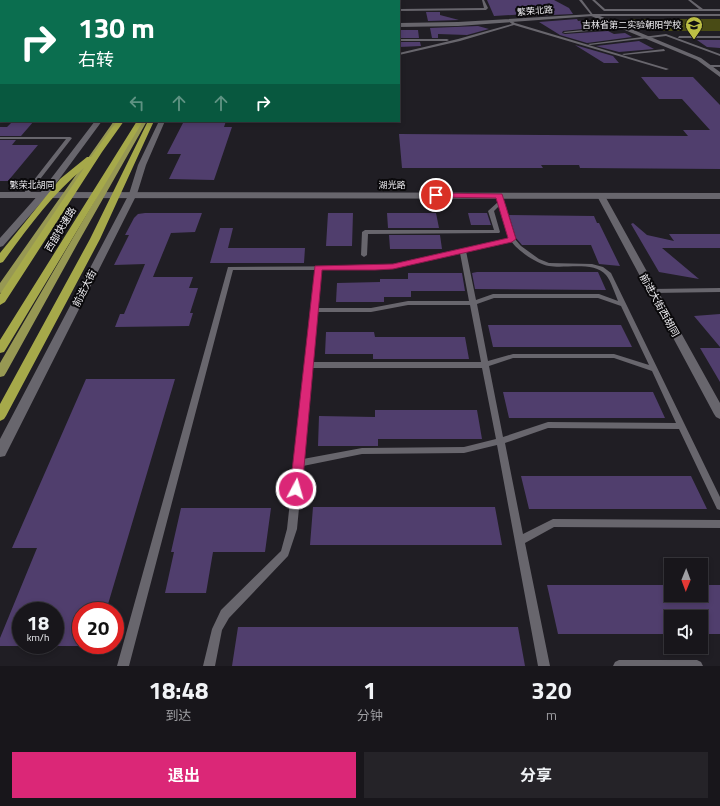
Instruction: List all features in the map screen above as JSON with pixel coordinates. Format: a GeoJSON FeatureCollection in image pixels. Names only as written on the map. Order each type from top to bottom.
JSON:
{"type":"FeatureCollection","features":[{"type":"Feature","properties":{"kind":"highway","name":"西部快速路"},"geometry":{"type":"LineString","coordinates":[[0,302],[99,151],[120,122]]}},
{"type":"Feature","properties":{"kind":"highway","name":"西部快速路"},"geometry":{"type":"LineString","coordinates":[[0,349],[139,122]]}},
{"type":"Feature","properties":{"kind":"highway"},"geometry":{"type":"LineString","coordinates":[[0,416],[95,239],[151,122]]}},
{"type":"Feature","properties":{"kind":"highway"},"geometry":{"type":"LineString","coordinates":[[0,260],[15,239],[63,181],[99,151]]}},
{"type":"Feature","properties":{"kind":"main road"},"geometry":{"type":"LineString","coordinates":[[0,290],[64,195],[116,122]]}},
{"type":"Feature","properties":{"kind":"main road"},"geometry":{"type":"LineString","coordinates":[[0,374],[143,122]]}},
{"type":"Feature","properties":{"kind":"street","name":"繁荣北路"},"geometry":{"type":"LineString","coordinates":[[400,25],[512,22],[594,15],[720,14]]}},
{"type":"Feature","properties":{"kind":"street"},"geometry":{"type":"LineString","coordinates":[[594,15],[699,59],[720,75]]}},
{"type":"Feature","properties":{"kind":"street"},"geometry":{"type":"LineString","coordinates":[[0,244],[43,195],[98,122]]}},
{"type":"Feature","properties":{"kind":"street","name":"前进大街"},"geometry":{"type":"LineString","coordinates":[[0,452],[133,194],[142,166],[162,122]]}},
{"type":"Feature","properties":{"kind":"street","name":"湖光路"},"geometry":{"type":"LineString","coordinates":[[64,195],[133,194],[500,199],[600,196],[720,196]]}},
{"type":"Feature","properties":{"kind":"street","name":"繁荣北胡同"},"geometry":{"type":"LineString","coordinates":[[0,195],[64,195]]}},
{"type":"Feature","properties":{"kind":"street","name":"前进大街西胡同"},"geometry":{"type":"LineString","coordinates":[[600,196],[720,414]]}},
{"type":"Feature","properties":{"kind":"lane"},"geometry":{"type":"LineString","coordinates":[[400,10],[480,10],[486,8],[482,0]]}},
{"type":"Feature","properties":{"kind":"lane"},"geometry":{"type":"LineString","coordinates":[[580,0],[594,15]]}},
{"type":"Feature","properties":{"kind":"lane"},"geometry":{"type":"LineString","coordinates":[[593,0],[604,10],[720,10]]}},
{"type":"Feature","properties":{"kind":"lane"},"geometry":{"type":"LineString","coordinates":[[689,0],[702,10]]}},
{"type":"Feature","properties":{"kind":"lane"},"geometry":{"type":"LineString","coordinates":[[400,54],[459,40],[512,22],[667,69]]}},
{"type":"Feature","properties":{"kind":"lane"},"geometry":{"type":"LineString","coordinates":[[565,32],[624,27]]}},
{"type":"Feature","properties":{"kind":"lane"},"geometry":{"type":"LineString","coordinates":[[586,44],[666,35],[675,37],[720,55]]}},
{"type":"Feature","properties":{"kind":"lane"},"geometry":{"type":"LineString","coordinates":[[675,37],[720,37]]}},
{"type":"Feature","properties":{"kind":"lane"},"geometry":{"type":"LineString","coordinates":[[400,40],[459,40]]}},
{"type":"Feature","properties":{"kind":"lane"},"geometry":{"type":"LineString","coordinates":[[620,54],[664,50]]}},
{"type":"Feature","properties":{"kind":"lane"},"geometry":{"type":"LineString","coordinates":[[709,66],[720,66]]}},
{"type":"Feature","properties":{"kind":"lane"},"geometry":{"type":"LineString","coordinates":[[0,138],[70,138],[25,195]]}},
{"type":"Feature","properties":{"kind":"lane"},"geometry":{"type":"LineString","coordinates":[[500,199],[515,245],[539,262],[548,264],[589,264],[601,268],[609,274],[720,506]]}},
{"type":"Feature","properties":{"kind":"lane"},"geometry":{"type":"LineString","coordinates":[[364,255],[365,232],[497,232],[491,211],[500,199]]}},
{"type":"Feature","properties":{"kind":"lane"},"geometry":{"type":"LineString","coordinates":[[123,666],[230,268],[375,268],[393,266],[512,239]]}},
{"type":"Feature","properties":{"kind":"lane"},"geometry":{"type":"LineString","coordinates":[[462,251],[544,666]]}},
{"type":"Feature","properties":{"kind":"lane"},"geometry":{"type":"LineString","coordinates":[[209,666],[217,628],[225,614],[285,553],[292,529],[318,268]]}},
{"type":"Feature","properties":{"kind":"lane"},"geometry":{"type":"LineString","coordinates":[[652,291],[720,290]]}},
{"type":"Feature","properties":{"kind":"lane"},"geometry":{"type":"LineString","coordinates":[[314,310],[371,310],[408,303],[472,303],[493,296],[600,296],[624,305]]}},
{"type":"Feature","properties":{"kind":"lane"},"geometry":{"type":"LineString","coordinates":[[309,365],[485,365],[513,356],[614,356],[654,368]]}},
{"type":"Feature","properties":{"kind":"lane"},"geometry":{"type":"LineString","coordinates":[[299,463],[362,451],[464,450],[500,441],[548,425],[681,426]]}},
{"type":"Feature","properties":{"kind":"lane"},"geometry":{"type":"LineString","coordinates":[[519,541],[553,523],[720,524]]}},
{"type":"Feature","properties":{"kind":"lane"},"geometry":{"type":"LineString","coordinates":[[619,666],[697,666]]}},
{"type":"Feature","properties":{"kind":"shaded area"},"geometry":{"type":"Polygon","coordinates":[[[631,19],[720,19],[720,31],[652,31],[625,21],[631,19]]]}},
{"type":"Feature","properties":{"kind":"building"},"geometry":{"type":"Polygon","coordinates":[[[487,0],[554,0],[569,8],[573,14],[494,16],[487,0]]]}},
{"type":"Feature","properties":{"kind":"building"},"geometry":{"type":"Polygon","coordinates":[[[426,12],[440,12],[440,15],[459,20],[428,21],[426,12]]]}},
{"type":"Feature","properties":{"kind":"building"},"geometry":{"type":"Polygon","coordinates":[[[577,19],[578,21],[589,20],[601,27],[563,31],[562,33],[608,31],[614,34],[625,33],[632,37],[587,43],[560,35],[539,22],[577,19]]]}},
{"type":"Feature","properties":{"kind":"building"},"geometry":{"type":"Polygon","coordinates":[[[478,26],[489,29],[467,35],[438,34],[438,38],[432,38],[430,28],[478,26]]]}},
{"type":"Feature","properties":{"kind":"building"},"geometry":{"type":"Polygon","coordinates":[[[400,30],[418,30],[419,38],[400,38],[400,30]]]}},
{"type":"Feature","properties":{"kind":"building"},"geometry":{"type":"Polygon","coordinates":[[[697,40],[720,40],[720,48],[707,47],[697,40]]]}},
{"type":"Feature","properties":{"kind":"building"},"geometry":{"type":"Polygon","coordinates":[[[639,41],[654,49],[619,52],[596,46],[639,41]]]}},
{"type":"Feature","properties":{"kind":"building"},"geometry":{"type":"Polygon","coordinates":[[[400,42],[420,42],[421,46],[400,47],[400,42]]]}},
{"type":"Feature","properties":{"kind":"building"},"geometry":{"type":"Polygon","coordinates":[[[575,45],[613,56],[619,63],[604,63],[575,45]]]}},
{"type":"Feature","properties":{"kind":"building"},"geometry":{"type":"Polygon","coordinates":[[[641,77],[693,77],[720,105],[720,169],[580,168],[579,165],[541,165],[543,168],[402,168],[399,134],[688,136],[683,130],[710,130],[682,99],[659,99],[641,77]]]}},
{"type":"Feature","properties":{"kind":"building"},"geometry":{"type":"Polygon","coordinates":[[[12,122],[33,122],[21,136],[0,136],[0,127],[7,127],[12,122]]]}},
{"type":"Feature","properties":{"kind":"building"},"geometry":{"type":"Polygon","coordinates":[[[183,122],[226,122],[224,127],[232,127],[214,180],[169,179],[181,154],[167,154],[183,122]]]}},
{"type":"Feature","properties":{"kind":"building"},"geometry":{"type":"Polygon","coordinates":[[[0,140],[16,140],[12,145],[38,145],[8,181],[0,181],[0,140]]]}},
{"type":"Feature","properties":{"kind":"building"},"geometry":{"type":"Polygon","coordinates":[[[202,213],[195,232],[171,233],[153,277],[193,277],[189,288],[198,288],[190,313],[193,313],[189,326],[115,327],[120,314],[124,314],[145,264],[114,265],[129,235],[125,235],[134,218],[138,214],[202,213]]]}},
{"type":"Feature","properties":{"kind":"building"},"geometry":{"type":"Polygon","coordinates":[[[328,213],[353,213],[352,246],[326,246],[328,213]]]}},
{"type":"Feature","properties":{"kind":"building"},"geometry":{"type":"Polygon","coordinates":[[[387,213],[436,213],[439,228],[388,228],[387,213]]]}},
{"type":"Feature","properties":{"kind":"building"},"geometry":{"type":"Polygon","coordinates":[[[468,213],[487,213],[491,225],[471,225],[468,213]]]}},
{"type":"Feature","properties":{"kind":"building"},"geometry":{"type":"Polygon","coordinates":[[[509,215],[594,216],[597,223],[599,223],[620,266],[599,264],[591,245],[522,245],[516,238],[509,215]]]}},
{"type":"Feature","properties":{"kind":"building"},"geometry":{"type":"Polygon","coordinates":[[[633,223],[647,235],[674,241],[669,234],[720,234],[720,248],[662,248],[699,279],[659,272],[631,224],[633,223]]]}},
{"type":"Feature","properties":{"kind":"building"},"geometry":{"type":"Polygon","coordinates":[[[220,228],[233,228],[228,248],[305,248],[304,263],[210,263],[220,228]]]}},
{"type":"Feature","properties":{"kind":"building"},"geometry":{"type":"Polygon","coordinates":[[[389,235],[440,235],[442,249],[390,249],[389,235]]]}},
{"type":"Feature","properties":{"kind":"building"},"geometry":{"type":"Polygon","coordinates":[[[598,272],[606,290],[475,289],[472,273],[598,272]]]}},
{"type":"Feature","properties":{"kind":"building"},"geometry":{"type":"Polygon","coordinates":[[[408,273],[462,273],[465,291],[411,291],[411,297],[384,297],[384,302],[336,302],[337,283],[380,282],[380,279],[408,279],[408,273]]]}},
{"type":"Feature","properties":{"kind":"building"},"geometry":{"type":"Polygon","coordinates":[[[720,314],[720,347],[694,316],[720,314]]]}},
{"type":"Feature","properties":{"kind":"building"},"geometry":{"type":"Polygon","coordinates":[[[488,325],[621,325],[632,347],[493,347],[488,325]]]}},
{"type":"Feature","properties":{"kind":"building"},"geometry":{"type":"Polygon","coordinates":[[[326,332],[374,332],[375,337],[465,337],[469,359],[373,359],[373,354],[325,354],[326,332]]]}},
{"type":"Feature","properties":{"kind":"building"},"geometry":{"type":"Polygon","coordinates":[[[700,348],[720,348],[720,382],[700,348]]]}},
{"type":"Feature","properties":{"kind":"building"},"geometry":{"type":"Polygon","coordinates":[[[86,379],[175,379],[109,602],[72,602],[72,646],[64,646],[64,602],[15,602],[37,548],[12,548],[86,379]]]}},
{"type":"Feature","properties":{"kind":"building"},"geometry":{"type":"Polygon","coordinates":[[[503,392],[653,392],[665,418],[509,418],[503,392]]]}},
{"type":"Feature","properties":{"kind":"building"},"geometry":{"type":"Polygon","coordinates":[[[375,410],[477,410],[482,439],[378,439],[378,446],[318,446],[319,416],[375,417],[375,410]]]}},
{"type":"Feature","properties":{"kind":"building"},"geometry":{"type":"Polygon","coordinates":[[[521,476],[691,476],[707,509],[529,509],[521,476]]]}},
{"type":"Feature","properties":{"kind":"building"},"geometry":{"type":"Polygon","coordinates":[[[313,507],[495,507],[502,545],[310,545],[313,507]]]}},
{"type":"Feature","properties":{"kind":"building"},"geometry":{"type":"Polygon","coordinates":[[[181,508],[271,508],[265,552],[213,552],[206,593],[165,593],[174,552],[171,552],[181,508]]]}},
{"type":"Feature","properties":{"kind":"building"},"geometry":{"type":"Polygon","coordinates":[[[547,585],[664,585],[664,602],[708,602],[708,585],[720,585],[720,634],[708,634],[708,610],[664,610],[664,634],[558,634],[547,585]]]}},
{"type":"Feature","properties":{"kind":"building"},"geometry":{"type":"Polygon","coordinates":[[[12,609],[12,646],[0,646],[0,638],[12,609]]]}},
{"type":"Feature","properties":{"kind":"building"},"geometry":{"type":"Polygon","coordinates":[[[238,627],[518,627],[525,666],[232,666],[238,627]]]}},
{"type":"Feature","properties":{"kind":"place","name":"吉林省第二实验朝阳学校"},"geometry":{"type":"Point","coordinates":[694,40]}},
{"type":"Feature","properties":{"kind":"route"},"geometry":{"type":"LineString","coordinates":[[296,489],[318,268],[375,268],[393,266],[512,239],[499,196],[436,195]]}}]}
